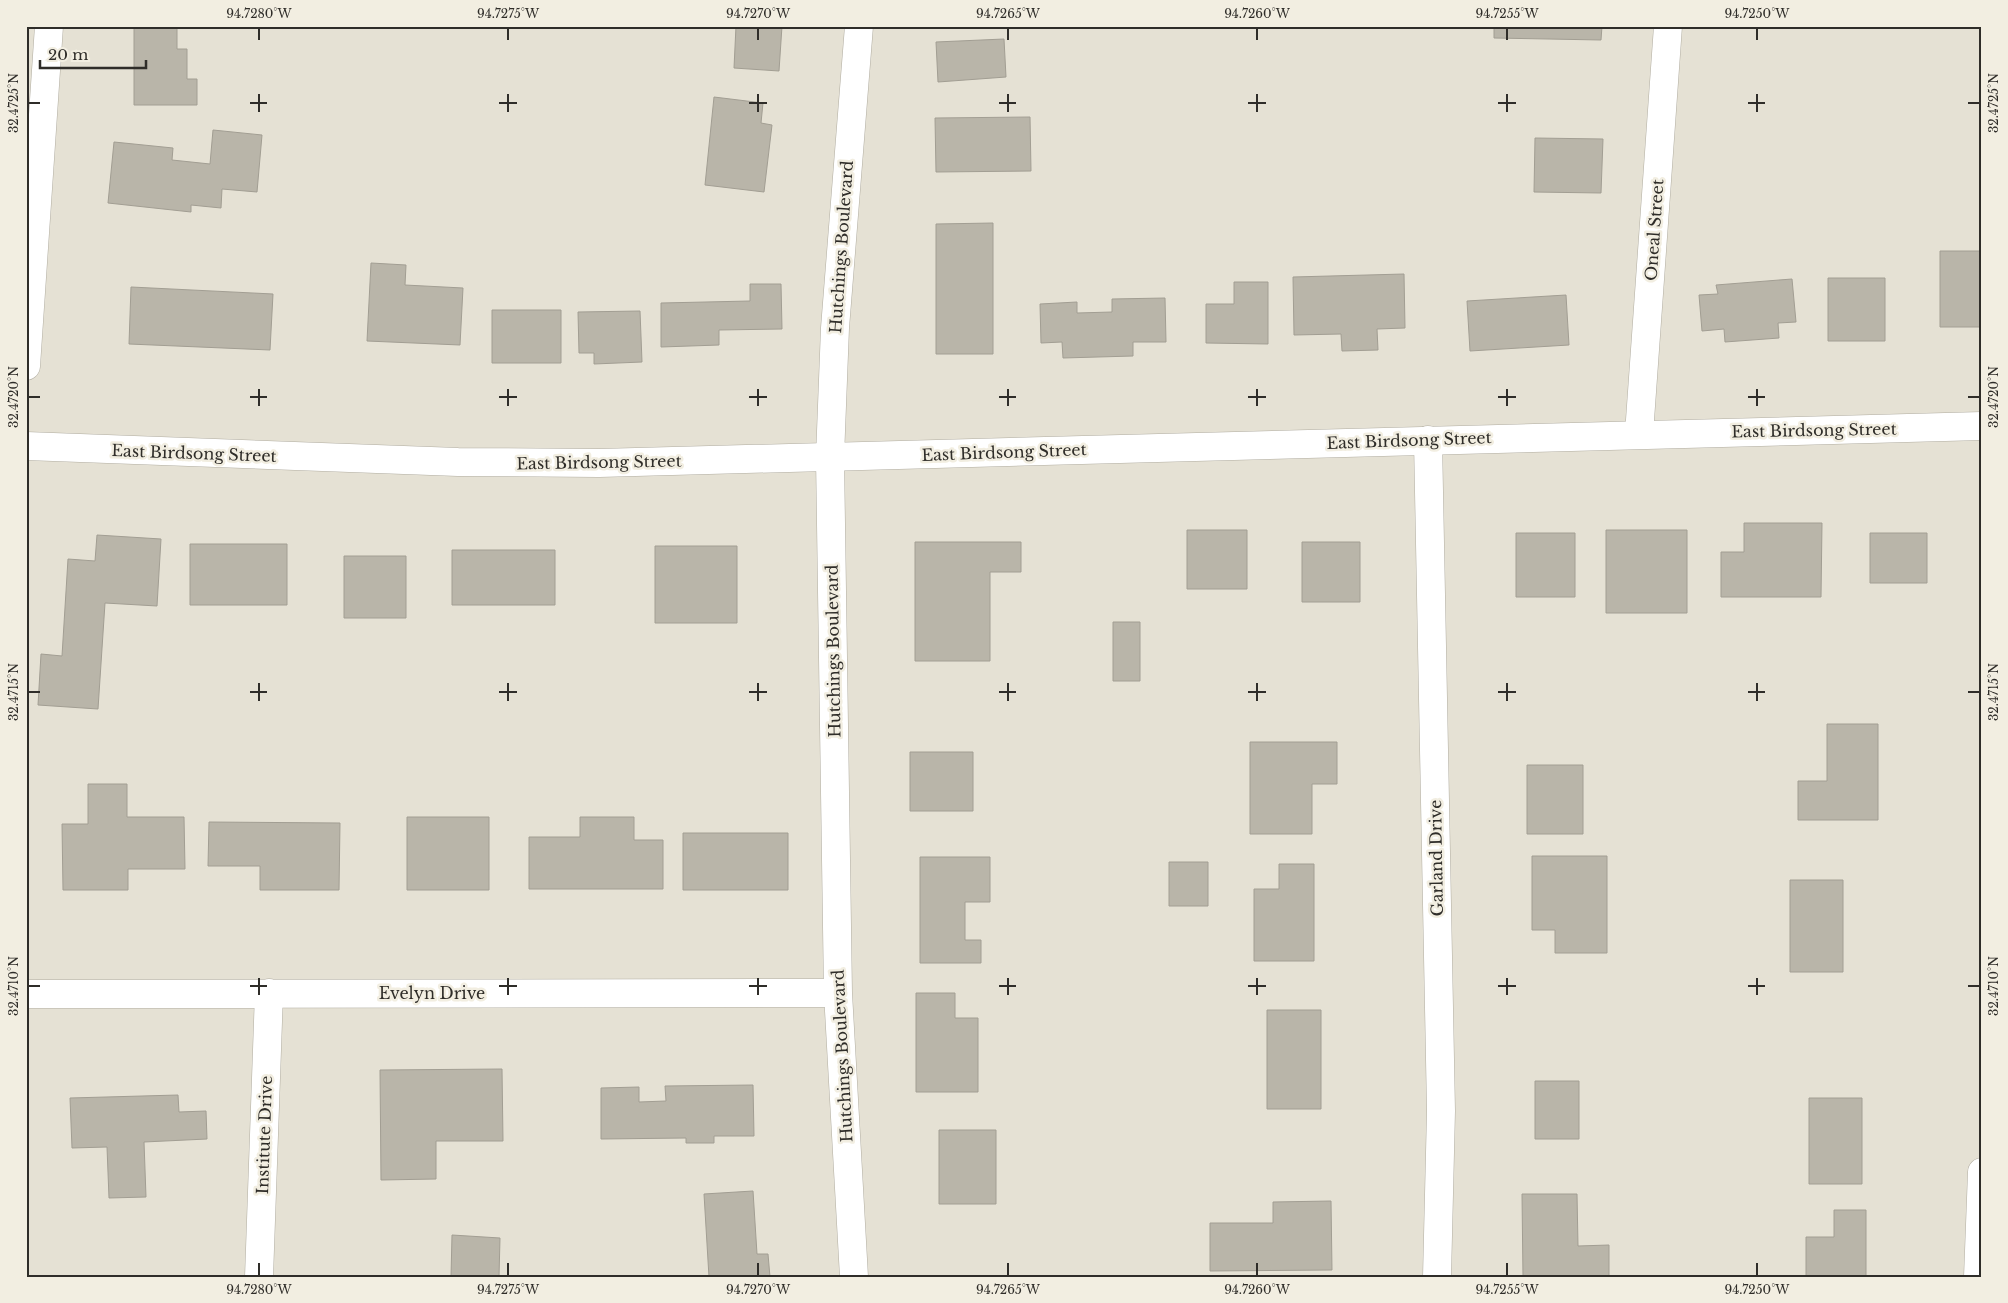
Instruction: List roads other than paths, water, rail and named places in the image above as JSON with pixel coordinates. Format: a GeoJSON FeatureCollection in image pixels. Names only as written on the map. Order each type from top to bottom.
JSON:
{"type":"FeatureCollection","features":[{"type":"Feature","properties":{"kind":"street"},"geometry":{"type":"LineString","coordinates":[[26,366],[49,26]]}},
{"type":"Feature","properties":{"kind":"street","name":"Hutchings Boulevard"},"geometry":{"type":"LineString","coordinates":[[854,1277],[838,993],[830,457],[835,328],[859,26]]}},
{"type":"Feature","properties":{"kind":"street","name":"Oneal Street"},"geometry":{"type":"LineString","coordinates":[[1639,434],[1668,26]]}},
{"type":"Feature","properties":{"kind":"street","name":"East Birdsong Street"},"geometry":{"type":"LineString","coordinates":[[26,446],[514,463],[830,457],[1982,426]]}},
{"type":"Feature","properties":{"kind":"street","name":"Garland Drive"},"geometry":{"type":"LineString","coordinates":[[1428,440],[1441,1111],[1437,1277]]}},
{"type":"Feature","properties":{"kind":"street","name":"Institute Drive"},"geometry":{"type":"LineString","coordinates":[[259,1277],[269,993]]}},
{"type":"Feature","properties":{"kind":"street","name":"Evelyn Drive"},"geometry":{"type":"LineString","coordinates":[[26,994],[838,993]]}},
{"type":"Feature","properties":{"kind":"street"},"geometry":{"type":"LineString","coordinates":[[1978,1277],[1982,1172]]}}]}
